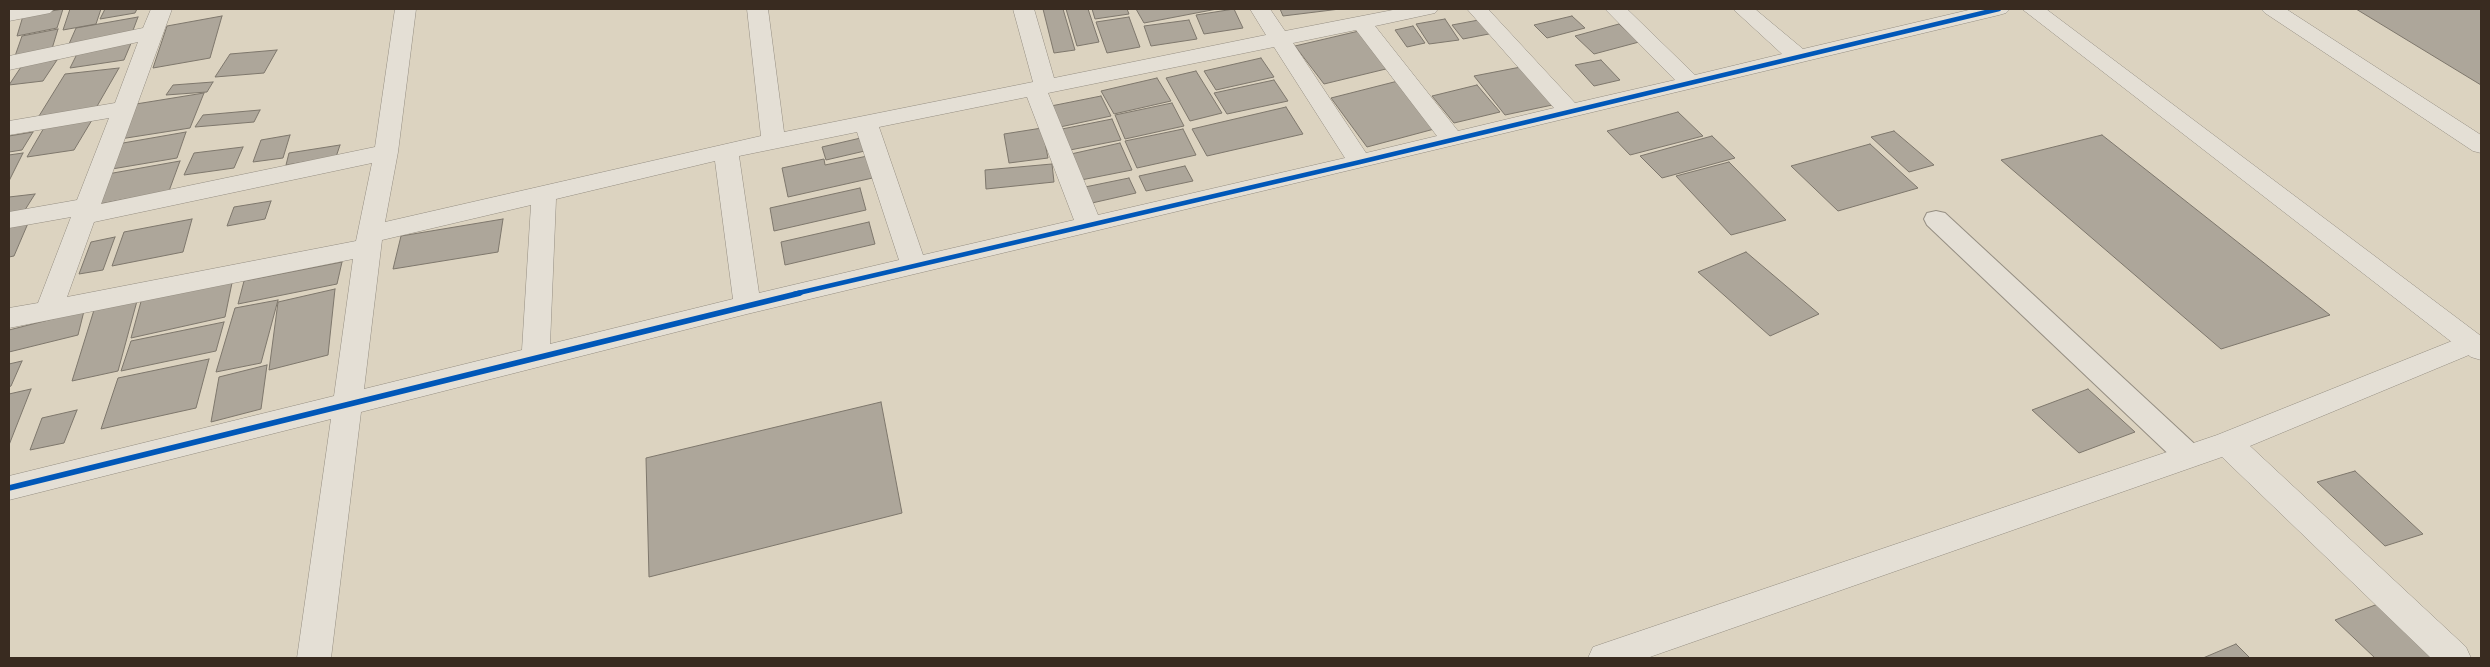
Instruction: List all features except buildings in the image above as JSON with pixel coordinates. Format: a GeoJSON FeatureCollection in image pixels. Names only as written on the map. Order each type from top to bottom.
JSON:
{"type":"FeatureCollection","features":[{"type":"Feature","properties":{"kind":"street"},"geometry":{"type":"LineString","coordinates":[[9,16],[43,9]]}},
{"type":"Feature","properties":{"kind":"street"},"geometry":{"type":"LineString","coordinates":[[314,658],[369,240],[386,152],[406,9]]}},
{"type":"Feature","properties":{"kind":"street"},"geometry":{"type":"LineString","coordinates":[[757,9],[774,142]]}},
{"type":"Feature","properties":{"kind":"street"},"geometry":{"type":"LineString","coordinates":[[1023,9],[1041,88],[1089,225]]}},
{"type":"Feature","properties":{"kind":"street"},"geometry":{"type":"LineString","coordinates":[[1260,9],[1277,38],[1360,162]]}},
{"type":"Feature","properties":{"kind":"street"},"geometry":{"type":"LineString","coordinates":[[9,318],[369,240],[544,193],[726,151],[1041,88],[1277,38],[1428,9]]}},
{"type":"Feature","properties":{"kind":"street"},"geometry":{"type":"LineString","coordinates":[[1477,9],[1570,112]]}},
{"type":"Feature","properties":{"kind":"street"},"geometry":{"type":"LineString","coordinates":[[1614,9],[1692,83]]}},
{"type":"Feature","properties":{"kind":"street"},"geometry":{"type":"LineString","coordinates":[[1743,9],[1800,57]]}},
{"type":"Feature","properties":{"kind":"street"},"geometry":{"type":"LineString","coordinates":[[9,488],[348,402],[747,305],[1360,162],[1999,9]]}},
{"type":"Feature","properties":{"kind":"street"},"geometry":{"type":"LineString","coordinates":[[2033,9],[2477,347]]}},
{"type":"Feature","properties":{"kind":"street"},"geometry":{"type":"LineString","coordinates":[[2272,9],[2481,146]]}},
{"type":"Feature","properties":{"kind":"street"},"geometry":{"type":"LineString","coordinates":[[9,63],[162,15]]}},
{"type":"Feature","properties":{"kind":"street"},"geometry":{"type":"LineString","coordinates":[[49,309],[124,108],[162,15]]}},
{"type":"Feature","properties":{"kind":"street"},"geometry":{"type":"LineString","coordinates":[[1361,22],[1452,140]]}},
{"type":"Feature","properties":{"kind":"street"},"geometry":{"type":"LineString","coordinates":[[9,128],[124,108]]}},
{"type":"Feature","properties":{"kind":"street"},"geometry":{"type":"LineString","coordinates":[[866,123],[914,266]]}},
{"type":"Feature","properties":{"kind":"street"},"geometry":{"type":"LineString","coordinates":[[726,151],[747,305]]}},
{"type":"Feature","properties":{"kind":"street"},"geometry":{"type":"LineString","coordinates":[[9,220],[86,211],[386,152]]}},
{"type":"Feature","properties":{"kind":"street"},"geometry":{"type":"LineString","coordinates":[[536,356],[544,193]]}},
{"type":"Feature","properties":{"kind":"street"},"geometry":{"type":"LineString","coordinates":[[1605,658],[2227,443],[2477,347]]}},
{"type":"Feature","properties":{"kind":"street"},"geometry":{"type":"LineString","coordinates":[[2227,443],[2454,658]]}},
{"type":"Feature","properties":{"kind":"lane"},"geometry":{"type":"LineString","coordinates":[[1936,219],[2189,456]]}},
{"type":"Feature","properties":{"kind":"cycle path"},"geometry":{"type":"LineString","coordinates":[[9,488],[747,305],[1360,162],[1999,9]]}}]}
